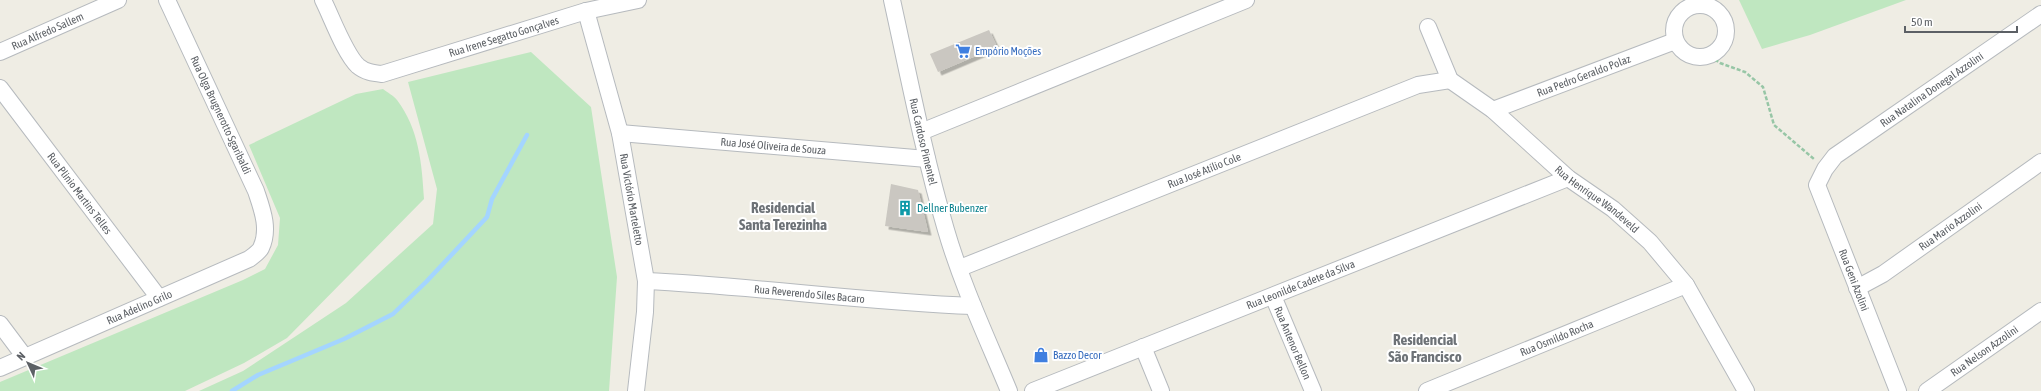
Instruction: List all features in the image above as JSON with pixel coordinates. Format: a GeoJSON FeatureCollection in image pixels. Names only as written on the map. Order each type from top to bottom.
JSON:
{"type":"FeatureCollection","features":[{"type":"Feature","properties":{"kind":"street","name":"Rua Alfredo Sallem"},"geometry":{"type":"LineString","coordinates":[[0,52],[118,0]]}},
{"type":"Feature","properties":{"kind":"street","name":"Rua Olga Brugnerotto Sgaribaldi"},"geometry":{"type":"LineString","coordinates":[[168,0],[256,191],[264,213],[265,232]]}},
{"type":"Feature","properties":{"kind":"street","name":"Rua Irene Segatto Gonçalves"},"geometry":{"type":"LineString","coordinates":[[323,0],[351,57],[359,67],[370,73],[382,74],[586,11],[638,0]]}},
{"type":"Feature","properties":{"kind":"street","name":"Rua Cardoso Pimentel"},"geometry":{"type":"LineString","coordinates":[[892,0],[927,159],[946,231],[973,306],[1009,391]]}},
{"type":"Feature","properties":{"kind":"street"},"geometry":{"type":"LineString","coordinates":[[921,132],[1246,0]]}},
{"type":"Feature","properties":{"kind":"street"},"geometry":{"type":"LineString","coordinates":[[1697,6],[1712,8],[1722,18],[1726,32],[1721,46],[1710,56],[1695,57],[1688,55],[1682,51],[1676,41],[1675,24],[1683,11],[1697,6]]}},
{"type":"Feature","properties":{"kind":"street","name":"Rua Victório Marteletto"},"geometry":{"type":"LineString","coordinates":[[586,11],[620,134],[646,281],[636,391]]}},
{"type":"Feature","properties":{"kind":"street","name":"Rua Natalina Donegal Azzolini"},"geometry":{"type":"LineString","coordinates":[[1825,169],[1835,156],[2041,14]]}},
{"type":"Feature","properties":{"kind":"street"},"geometry":{"type":"LineString","coordinates":[[1428,27],[1450,80]]}},
{"type":"Feature","properties":{"kind":"street","name":"Rua Pedro Geraldo Polaz"},"geometry":{"type":"LineString","coordinates":[[1492,110],[1676,41]]}},
{"type":"Feature","properties":{"kind":"street","name":"Rua Henrique Wandeveld"},"geometry":{"type":"LineString","coordinates":[[1450,80],[1492,110],[1568,178],[1613,209],[1650,242],[1686,285],[1746,391]]}},
{"type":"Feature","properties":{"kind":"street","name":"Rua José Atílio Cole"},"geometry":{"type":"LineString","coordinates":[[960,268],[1418,85],[1450,80]]}},
{"type":"Feature","properties":{"kind":"street","name":"Rua Plinio Martins Telles"},"geometry":{"type":"LineString","coordinates":[[0,88],[159,298]]}},
{"type":"Feature","properties":{"kind":"street","name":"Rua José Oliveira de Souza"},"geometry":{"type":"LineString","coordinates":[[620,134],[927,159]]}},
{"type":"Feature","properties":{"kind":"street","name":"Rua Mario Azzolini"},"geometry":{"type":"LineString","coordinates":[[1857,288],[1883,274],[2041,162]]}},
{"type":"Feature","properties":{"kind":"street","name":"Rua Geni Azolini"},"geometry":{"type":"LineString","coordinates":[[1825,169],[1817,185],[1898,391]]}},
{"type":"Feature","properties":{"kind":"street","name":"Rua Leonilde Cadete da Silva"},"geometry":{"type":"LineString","coordinates":[[1033,391],[1568,178]]}},
{"type":"Feature","properties":{"kind":"street","name":"Rua Adelino Grilo"},"geometry":{"type":"LineString","coordinates":[[0,368],[24,356],[249,259],[260,248],[265,232]]}},
{"type":"Feature","properties":{"kind":"street","name":"Rua Reverendo Siles Bacaro"},"geometry":{"type":"LineString","coordinates":[[646,281],[692,283],[918,304],[973,306]]}},
{"type":"Feature","properties":{"kind":"street","name":"Rua Osmildo Rocha"},"geometry":{"type":"LineString","coordinates":[[1427,391],[1686,285]]}},
{"type":"Feature","properties":{"kind":"street","name":"Rua Antenor Bellon"},"geometry":{"type":"LineString","coordinates":[[1273,296],[1313,391]]}},
{"type":"Feature","properties":{"kind":"street","name":"Rua Nelson Azzolini"},"geometry":{"type":"LineString","coordinates":[[1927,391],[2041,311]]}},
{"type":"Feature","properties":{"kind":"street"},"geometry":{"type":"LineString","coordinates":[[0,324],[24,356]]}},
{"type":"Feature","properties":{"kind":"street"},"geometry":{"type":"LineString","coordinates":[[1143,347],[1161,391]]}},
{"type":"Feature","properties":{"kind":"path"},"geometry":{"type":"LineString","coordinates":[[1710,56],[1720,63],[1745,72],[1763,87],[1774,125],[1825,169]]}},
{"type":"Feature","properties":{"kind":"green space"},"geometry":{"type":"Polygon","coordinates":[[[1739,0],[1906,0],[1810,35],[1762,49],[1739,0]]]}},
{"type":"Feature","properties":{"kind":"green space"},"geometry":{"type":"Polygon","coordinates":[[[531,52],[591,107],[617,277],[609,391],[199,391],[243,371],[346,303],[433,224],[437,189],[408,82],[531,52]]]}},
{"type":"Feature","properties":{"kind":"green space"},"geometry":{"type":"Polygon","coordinates":[[[383,89],[397,100],[415,135],[422,173],[424,199],[287,338],[244,363],[185,391],[0,391],[0,382],[243,280],[265,269],[278,245],[280,218],[249,145],[356,94],[383,89]]]}},
{"type":"Feature","properties":{"kind":"building"},"geometry":{"type":"Polygon","coordinates":[[[989,30],[997,47],[938,72],[930,54],[989,30]]]}},
{"type":"Feature","properties":{"kind":"building","name":"Dellner Bubenzer"},"geometry":{"type":"Polygon","coordinates":[[[891,184],[918,190],[928,232],[885,226],[891,184]]]}},
{"type":"Feature","properties":{"kind":"waterway"},"geometry":{"type":"LineString","coordinates":[[232,391],[258,375],[344,339],[393,314],[426,282],[487,217],[492,199],[527,135]]}},
{"type":"Feature","properties":{"kind":"place","name":"Empório Moções"},"geometry":{"type":"Point","coordinates":[963,51]}},
{"type":"Feature","properties":{"kind":"place","name":"Dellner Bubenzer"},"geometry":{"type":"Point","coordinates":[905,208]}},
{"type":"Feature","properties":{"kind":"place","name":"Bazzo Decor"},"geometry":{"type":"Point","coordinates":[1041,355]}},
{"type":"Feature","properties":{"kind":"district","name":"Residencial Santa Terezinha"},"geometry":{"type":"Point","coordinates":[783,216]}},
{"type":"Feature","properties":{"kind":"district","name":"Residencial São Francisco"},"geometry":{"type":"Point","coordinates":[1425,348]}}]}
